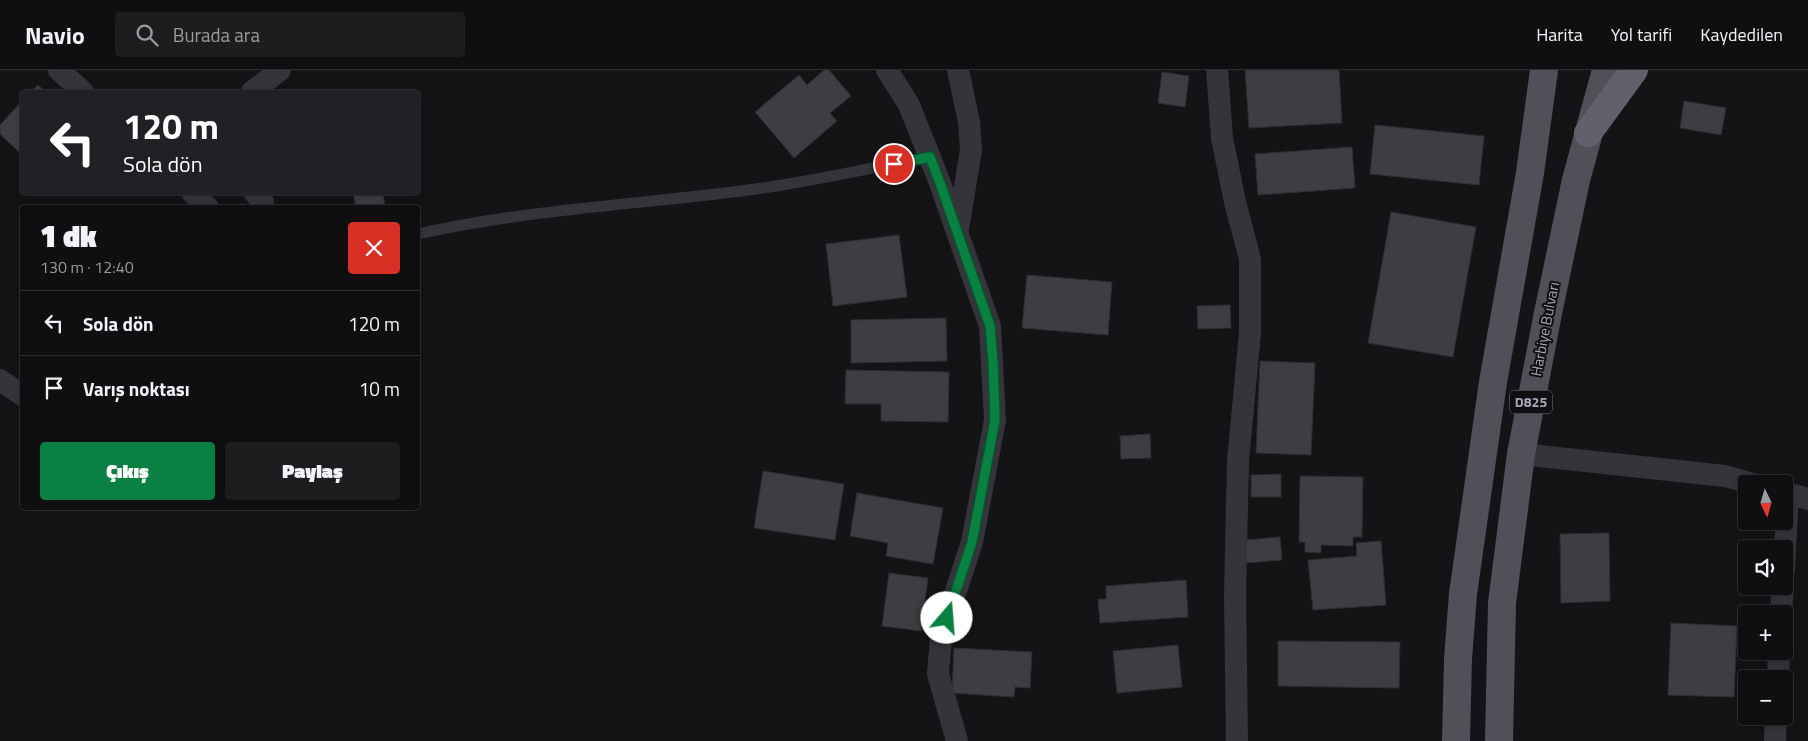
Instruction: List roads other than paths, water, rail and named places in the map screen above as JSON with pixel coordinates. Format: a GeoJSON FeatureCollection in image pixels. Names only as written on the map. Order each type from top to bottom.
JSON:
{"type":"FeatureCollection","features":[{"type":"Feature","properties":{"kind":"highway"},"geometry":{"type":"LineString","coordinates":[[1588,133],[1634,70]]}},
{"type":"Feature","properties":{"kind":"main road","name":"D825"},"geometry":{"type":"LineString","coordinates":[[1456,741],[1458,659],[1463,594],[1493,382],[1530,173],[1544,70]]}},
{"type":"Feature","properties":{"kind":"main road","name":"Harbiye Bulvarı"},"geometry":{"type":"LineString","coordinates":[[1499,741],[1502,603],[1521,454],[1576,180],[1606,70]]}},
{"type":"Feature","properties":{"kind":"street"},"geometry":{"type":"LineString","coordinates":[[59,70],[81,90]]}},
{"type":"Feature","properties":{"kind":"street"},"geometry":{"type":"LineString","coordinates":[[255,90],[280,70]]}},
{"type":"Feature","properties":{"kind":"street"},"geometry":{"type":"LineString","coordinates":[[887,70],[908,105],[930,157],[990,326],[995,420],[972,542],[941,637],[938,674],[957,741]]}},
{"type":"Feature","properties":{"kind":"street"},"geometry":{"type":"LineString","coordinates":[[957,232],[971,150],[969,122],[958,70]]}},
{"type":"Feature","properties":{"kind":"street"},"geometry":{"type":"LineString","coordinates":[[1216,70],[1222,138],[1235,202],[1250,259],[1250,333],[1237,480],[1235,595],[1237,741]]}},
{"type":"Feature","properties":{"kind":"street"},"geometry":{"type":"LineString","coordinates":[[195,195],[205,205]]}},
{"type":"Feature","properties":{"kind":"street"},"geometry":{"type":"LineString","coordinates":[[0,380],[20,394]]}},
{"type":"Feature","properties":{"kind":"street"},"geometry":{"type":"LineString","coordinates":[[1521,454],[1725,476],[1738,480]]}},
{"type":"Feature","properties":{"kind":"street"},"geometry":{"type":"LineString","coordinates":[[1774,741],[1775,725]]}},
{"type":"Feature","properties":{"kind":"lane"},"geometry":{"type":"LineString","coordinates":[[420,234],[455,226],[559,212],[770,187],[930,157]]}}]}
